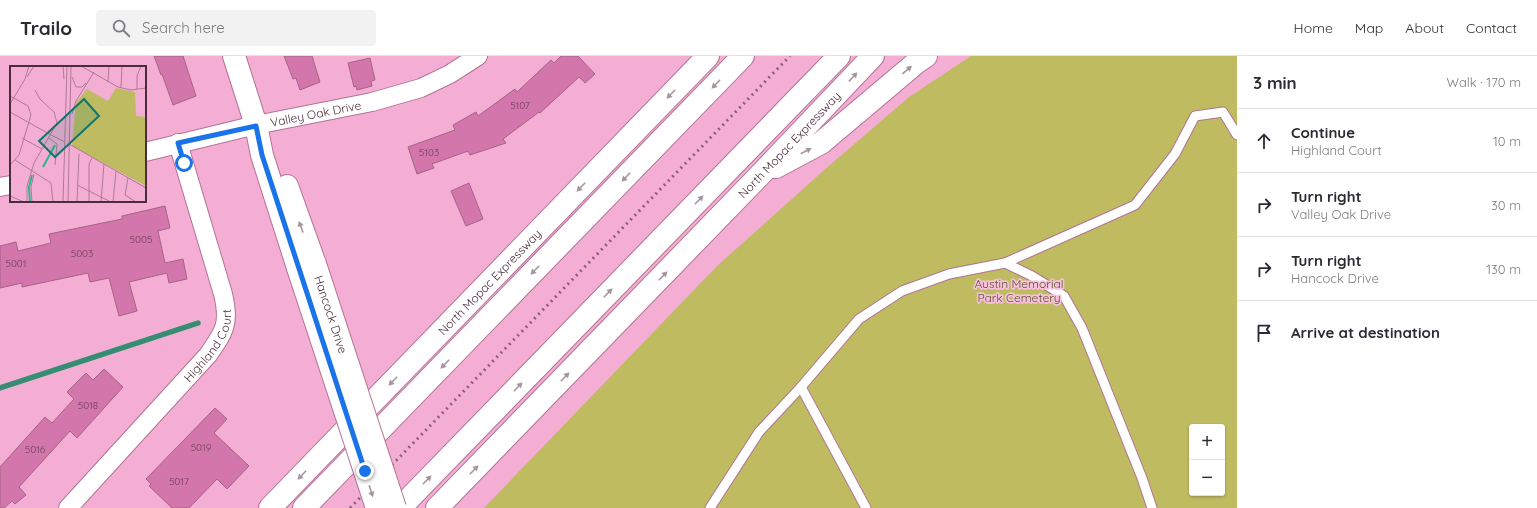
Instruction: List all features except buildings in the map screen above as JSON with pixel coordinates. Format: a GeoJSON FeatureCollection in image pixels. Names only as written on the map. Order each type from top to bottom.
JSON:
{"type":"FeatureCollection","features":[{"type":"Feature","properties":{"kind":"main road","name":"Hancock Drive"},"geometry":{"type":"LineString","coordinates":[[234,56],[256,126],[274,151],[377,508]]}},
{"type":"Feature","properties":{"kind":"main road","name":"North Mopac Expressway"},"geometry":{"type":"LineString","coordinates":[[270,508],[708,56]]}},
{"type":"Feature","properties":{"kind":"main road"},"geometry":{"type":"LineString","coordinates":[[304,508],[743,56]]}},
{"type":"Feature","properties":{"kind":"main road"},"geometry":{"type":"LineString","coordinates":[[400,508],[839,56]]}},
{"type":"Feature","properties":{"kind":"main road","name":"North Mopac Expressway"},"geometry":{"type":"LineString","coordinates":[[437,508],[759,176],[873,56]]}},
{"type":"Feature","properties":{"kind":"main road"},"geometry":{"type":"LineString","coordinates":[[759,176],[821,143],[926,56]]}},
{"type":"Feature","properties":{"kind":"main road","name":"Hancock Drive"},"geometry":{"type":"LineString","coordinates":[[306,266],[395,508]]}},
{"type":"Feature","properties":{"kind":"street","name":"Valley Oak Drive"},"geometry":{"type":"LineString","coordinates":[[146,152],[178,143],[372,102],[421,88],[450,74],[478,56]]}},
{"type":"Feature","properties":{"kind":"street","name":"Highland Court"},"geometry":{"type":"LineString","coordinates":[[68,508],[208,355],[225,328],[227,311],[223,294],[178,143]]}},
{"type":"Feature","properties":{"kind":"street"},"geometry":{"type":"LineString","coordinates":[[0,188],[10,185]]}},
{"type":"Feature","properties":{"kind":"lane"},"geometry":{"type":"LineString","coordinates":[[710,508],[759,432],[801,387],[859,319],[902,290],[949,274],[1005,263],[1135,205],[1175,154],[1195,116],[1224,112],[1237,135]]}},
{"type":"Feature","properties":{"kind":"lane"},"geometry":{"type":"LineString","coordinates":[[1005,263],[1032,276],[1064,296],[1082,328],[1142,478],[1152,508]]}},
{"type":"Feature","properties":{"kind":"lane"},"geometry":{"type":"LineString","coordinates":[[801,387],[866,508]]}},
{"type":"Feature","properties":{"kind":"green space","name":"Austin Memorial Park Cemetery"},"geometry":{"type":"Polygon","coordinates":[[[971,56],[1237,56],[1237,508],[484,508],[717,266],[823,171],[909,97],[971,56]]]}},
{"type":"Feature","properties":{"kind":"waterway"},"geometry":{"type":"LineString","coordinates":[[0,388],[198,323]]}},
{"type":"Feature","properties":{"kind":"railway"},"geometry":{"type":"LineString","coordinates":[[350,508],[790,56]]}},
{"type":"Feature","properties":{"kind":"route"},"geometry":{"type":"LineString","coordinates":[[184,163],[178,143],[256,126],[262,155],[365,471]]}}]}
